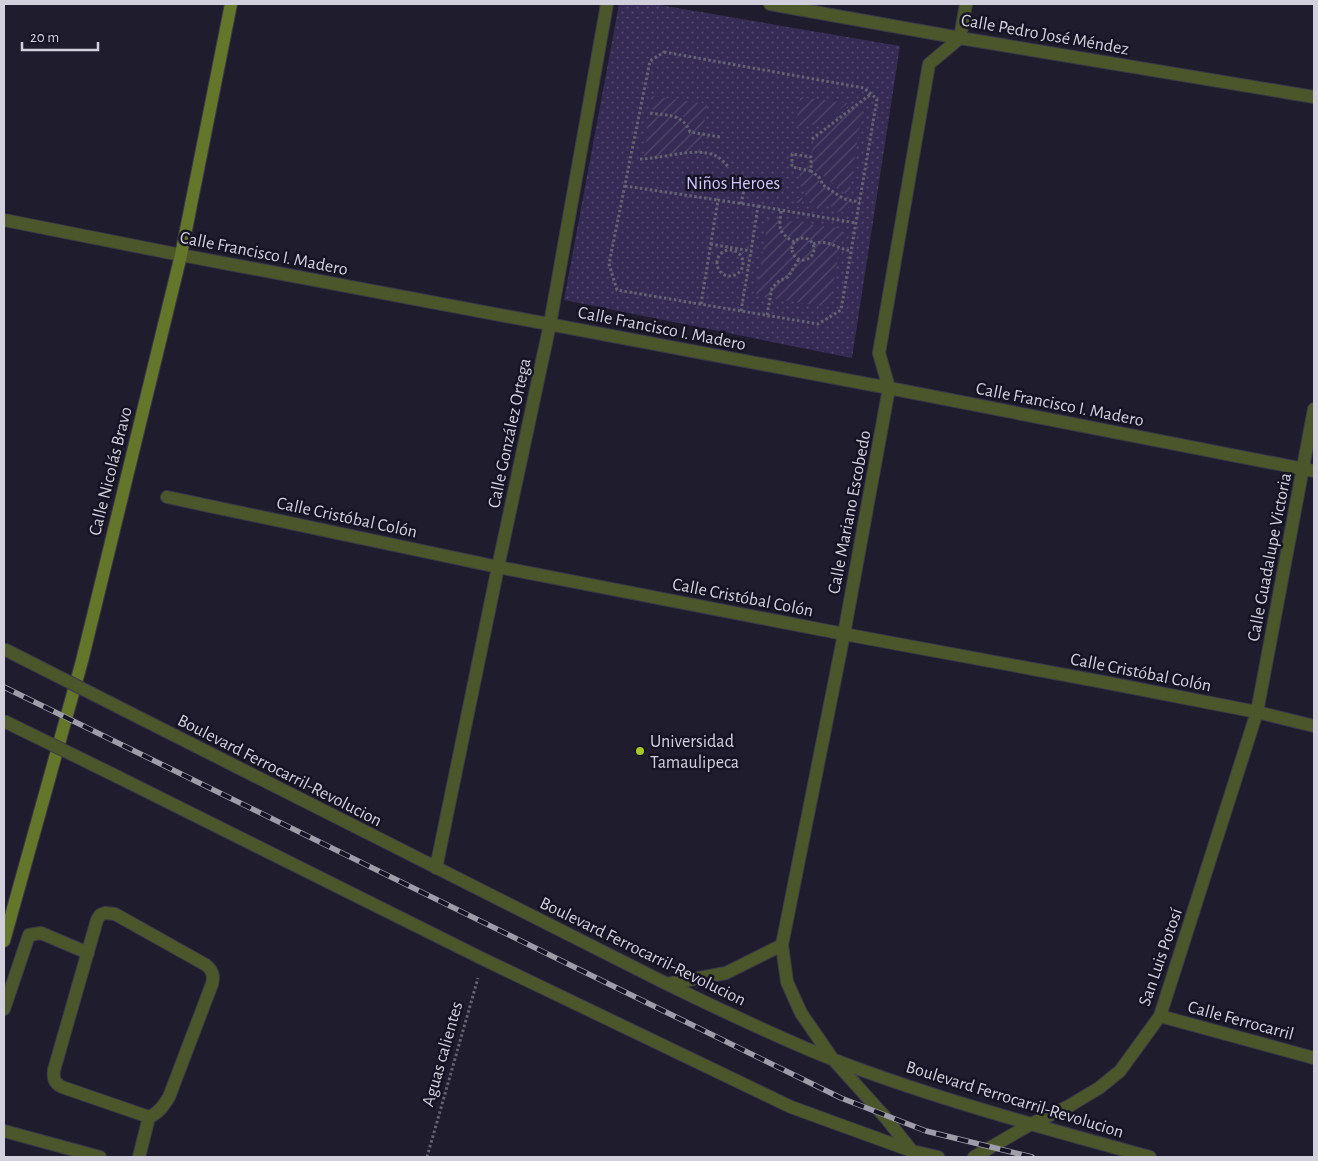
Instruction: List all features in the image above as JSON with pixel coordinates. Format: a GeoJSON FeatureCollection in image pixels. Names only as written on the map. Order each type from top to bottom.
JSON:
{"type":"FeatureCollection","features":[{"type":"Feature","properties":{"kind":"main road","name":"Calle Nicolás Bravo"},"geometry":{"type":"LineString","coordinates":[[4,941],[79,670],[181,255],[231,4]]}},
{"type":"Feature","properties":{"kind":"street","name":"Calle González Ortega"},"geometry":{"type":"LineString","coordinates":[[436,868],[550,324],[607,4]]}},
{"type":"Feature","properties":{"kind":"street","name":"Calle Pedro José Méndez"},"geometry":{"type":"LineString","coordinates":[[770,4],[1314,97]]}},
{"type":"Feature","properties":{"kind":"street"},"geometry":{"type":"LineString","coordinates":[[960,38],[966,4]]}},
{"type":"Feature","properties":{"kind":"street","name":"Calle Mariano Escobedo"},"geometry":{"type":"LineString","coordinates":[[912,1151],[885,1117],[832,1058],[801,1012],[787,982],[782,945],[844,634],[889,388],[879,353],[929,64],[960,38]]}},
{"type":"Feature","properties":{"kind":"street","name":"Calle Francisco I. Madero"},"geometry":{"type":"LineString","coordinates":[[4,220],[889,388],[1309,470]]}},
{"type":"Feature","properties":{"kind":"street","name":"Calle Guadalupe Victoria"},"geometry":{"type":"LineString","coordinates":[[1257,712],[1309,470],[1314,409]]}},
{"type":"Feature","properties":{"kind":"street","name":"Calle Cristóbal Colón"},"geometry":{"type":"LineString","coordinates":[[167,497],[498,567],[1257,712],[1314,726]]}},
{"type":"Feature","properties":{"kind":"street","name":"Boulevard Ferrocarril-Revolucion"},"geometry":{"type":"LineString","coordinates":[[4,649],[436,868],[722,1010],[832,1058],[915,1088],[1031,1124],[1150,1157]]}},
{"type":"Feature","properties":{"kind":"street","name":"San Luis Potosí"},"geometry":{"type":"LineString","coordinates":[[974,1157],[1099,1088],[1120,1071],[1160,1016],[1257,712]]}},
{"type":"Feature","properties":{"kind":"street"},"geometry":{"type":"LineString","coordinates":[[4,721],[791,1107],[912,1151],[935,1157]]}},
{"type":"Feature","properties":{"kind":"street"},"geometry":{"type":"LineString","coordinates":[[110,913],[115,914],[206,965],[213,974],[212,984],[169,1097],[161,1110],[149,1117],[62,1087],[54,1081],[54,1070],[88,953],[97,920],[100,915],[110,913]]}},
{"type":"Feature","properties":{"kind":"street"},"geometry":{"type":"LineString","coordinates":[[4,1009],[29,935],[41,933],[88,953]]}},
{"type":"Feature","properties":{"kind":"street"},"geometry":{"type":"LineString","coordinates":[[667,984],[726,973],[782,945]]}},
{"type":"Feature","properties":{"kind":"street","name":"Calle Ferrocarril"},"geometry":{"type":"LineString","coordinates":[[1160,1016],[1314,1058]]}},
{"type":"Feature","properties":{"kind":"street"},"geometry":{"type":"LineString","coordinates":[[139,1157],[149,1117]]}},
{"type":"Feature","properties":{"kind":"street"},"geometry":{"type":"LineString","coordinates":[[4,1131],[100,1157]]}},
{"type":"Feature","properties":{"kind":"path"},"geometry":{"type":"LineString","coordinates":[[664,52],[864,88],[877,99],[841,310],[818,324],[617,290],[609,264],[625,186],[650,61],[664,52]]}},
{"type":"Feature","properties":{"kind":"path"},"geometry":{"type":"LineString","coordinates":[[812,139],[871,94]]}},
{"type":"Feature","properties":{"kind":"path"},"geometry":{"type":"LineString","coordinates":[[650,113],[679,117],[686,124],[690,132],[720,137]]}},
{"type":"Feature","properties":{"kind":"path"},"geometry":{"type":"LineString","coordinates":[[640,159],[694,153],[714,154],[729,168]]}},
{"type":"Feature","properties":{"kind":"path"},"geometry":{"type":"LineString","coordinates":[[811,171],[811,157],[792,154],[792,167],[811,171],[819,177],[823,185],[844,199],[860,202]]}},
{"type":"Feature","properties":{"kind":"path"},"geometry":{"type":"LineString","coordinates":[[742,204],[747,175]]}},
{"type":"Feature","properties":{"kind":"path"},"geometry":{"type":"LineString","coordinates":[[625,186],[856,223]]}},
{"type":"Feature","properties":{"kind":"path"},"geometry":{"type":"LineString","coordinates":[[701,304],[718,200]]}},
{"type":"Feature","properties":{"kind":"path"},"geometry":{"type":"LineString","coordinates":[[741,311],[758,206]]}},
{"type":"Feature","properties":{"kind":"path"},"geometry":{"type":"LineString","coordinates":[[781,211],[780,230],[784,236],[794,242]]}},
{"type":"Feature","properties":{"kind":"path"},"geometry":{"type":"LineString","coordinates":[[804,238],[813,244],[814,250],[811,257],[806,260],[799,259],[792,252],[794,242],[804,238]]}},
{"type":"Feature","properties":{"kind":"path"},"geometry":{"type":"LineString","coordinates":[[813,244],[822,241],[830,243],[839,249],[851,251]]}},
{"type":"Feature","properties":{"kind":"path"},"geometry":{"type":"LineString","coordinates":[[710,244],[751,251]]}},
{"type":"Feature","properties":{"kind":"path"},"geometry":{"type":"LineString","coordinates":[[731,250],[741,256],[742,268],[736,274],[728,275],[720,271],[718,267],[718,259],[723,252],[731,250]]}},
{"type":"Feature","properties":{"kind":"path"},"geometry":{"type":"LineString","coordinates":[[767,315],[772,288],[779,281],[788,277],[799,259]]}},
{"type":"Feature","properties":{"kind":"path","name":"Aguas calientes"},"geometry":{"type":"LineString","coordinates":[[427,1157],[484,958]]}},
{"type":"Feature","properties":{"kind":"green space","name":"Niños Heroes"},"geometry":{"type":"Polygon","coordinates":[[[619,4],[654,4],[900,46],[852,358],[564,300],[619,4]]]}},
{"type":"Feature","properties":{"kind":"green space"},"geometry":{"type":"Polygon","coordinates":[[[651,96],[707,104],[700,153],[644,159],[650,113],[676,117],[688,127],[683,116],[651,109],[651,96]]]}},
{"type":"Feature","properties":{"kind":"green space"},"geometry":{"type":"Polygon","coordinates":[[[800,97],[848,103],[830,117],[818,123],[796,126],[800,97]]]}},
{"type":"Feature","properties":{"kind":"green space"},"geometry":{"type":"Polygon","coordinates":[[[852,104],[862,110],[849,196],[811,167],[813,143],[852,104]]]}},
{"type":"Feature","properties":{"kind":"green space"},"geometry":{"type":"Polygon","coordinates":[[[809,170],[831,192],[849,202],[847,213],[834,211],[834,207],[822,205],[821,208],[803,201],[801,204],[794,202],[795,198],[805,198],[805,187],[799,186],[800,171],[809,170]]]}},
{"type":"Feature","properties":{"kind":"green space"},"geometry":{"type":"Polygon","coordinates":[[[768,218],[843,229],[829,307],[756,296],[768,218]]]}},
{"type":"Feature","properties":{"kind":"railway"},"geometry":{"type":"LineString","coordinates":[[4,687],[841,1098],[926,1131],[1032,1157]]}},
{"type":"Feature","properties":{"kind":"place","name":"Universidad Tamaulipeca"},"geometry":{"type":"Point","coordinates":[640,751]}}]}
